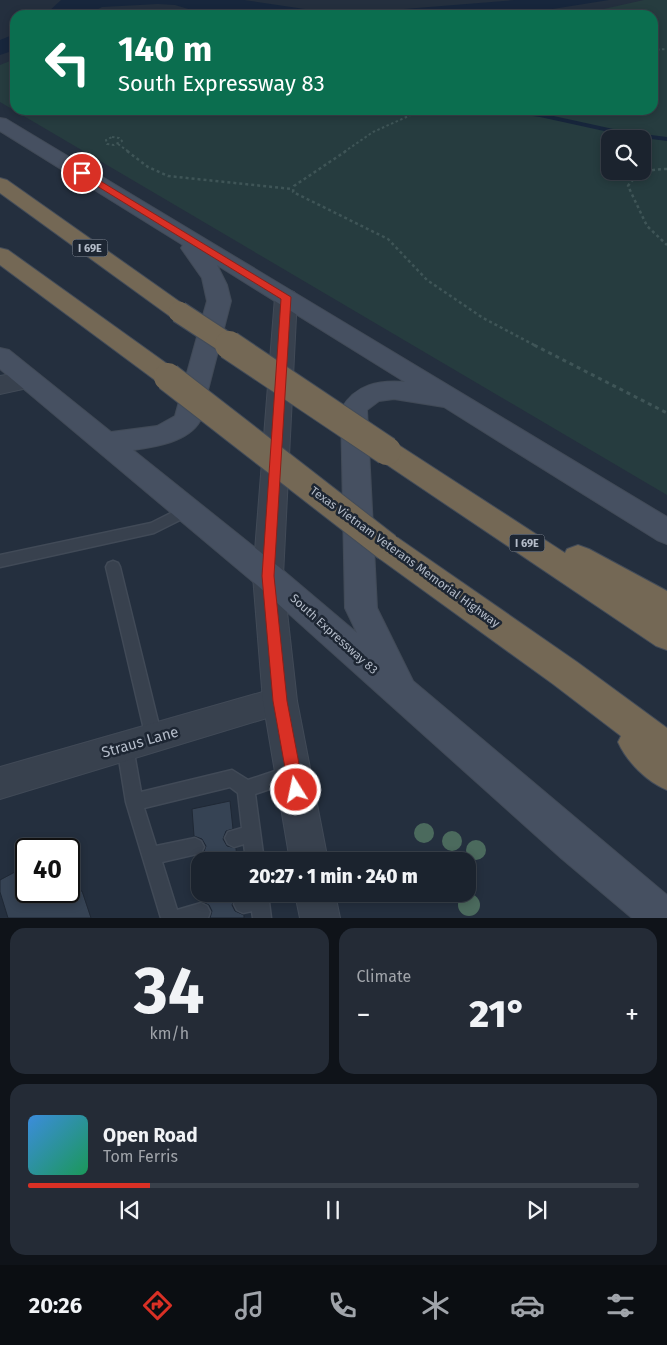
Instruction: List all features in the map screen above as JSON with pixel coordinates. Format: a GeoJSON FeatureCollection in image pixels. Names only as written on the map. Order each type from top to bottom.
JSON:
{"type":"FeatureCollection","features":[{"type":"Feature","properties":{"kind":"highway","name":"I 69E"},"geometry":{"type":"LineString","coordinates":[[0,184],[179,312],[667,636]]}},
{"type":"Feature","properties":{"kind":"highway","name":"Texas Vietnam Veterans Memorial Highway"},"geometry":{"type":"LineString","coordinates":[[0,255],[168,377],[387,547],[565,673],[667,749]]}},
{"type":"Feature","properties":{"kind":"highway"},"geometry":{"type":"LineString","coordinates":[[387,451],[667,607]]}},
{"type":"Feature","properties":{"kind":"highway"},"geometry":{"type":"LineString","coordinates":[[565,673],[667,772]]}},
{"type":"Feature","properties":{"kind":"main road"},"geometry":{"type":"LineString","coordinates":[[0,123],[179,234],[458,402],[667,532]]}},
{"type":"Feature","properties":{"kind":"main road"},"geometry":{"type":"LineString","coordinates":[[104,443],[162,435],[177,430],[188,421],[219,302],[218,287],[212,273],[179,234]]}},
{"type":"Feature","properties":{"kind":"main road","name":"South Expressway 83"},"geometry":{"type":"LineString","coordinates":[[0,356],[268,576],[575,844],[664,918]]}},
{"type":"Feature","properties":{"kind":"main road"},"geometry":{"type":"LineString","coordinates":[[404,696],[361,608],[354,409],[363,397],[388,391],[404,391],[458,402]]}},
{"type":"Feature","properties":{"kind":"street"},"geometry":{"type":"LineString","coordinates":[[286,297],[268,576],[280,701],[307,852]]}},
{"type":"Feature","properties":{"kind":"street"},"geometry":{"type":"LineString","coordinates":[[0,385],[28,380]]}},
{"type":"Feature","properties":{"kind":"street","name":"Straus Lane"},"geometry":{"type":"LineString","coordinates":[[0,783],[280,701]]}},
{"type":"Feature","properties":{"kind":"street"},"geometry":{"type":"LineString","coordinates":[[317,902],[320,918]]}},
{"type":"Feature","properties":{"kind":"lane"},"geometry":{"type":"LineString","coordinates":[[0,561],[154,528],[187,510]]}},
{"type":"Feature","properties":{"kind":"lane"},"geometry":{"type":"LineString","coordinates":[[113,567],[154,738]]}},
{"type":"Feature","properties":{"kind":"lane"},"geometry":{"type":"LineString","coordinates":[[126,747],[134,802],[170,918]]}},
{"type":"Feature","properties":{"kind":"lane"},"geometry":{"type":"LineString","coordinates":[[246,788],[293,773]]}},
{"type":"Feature","properties":{"kind":"lane"},"geometry":{"type":"LineString","coordinates":[[134,802],[232,778],[246,788],[254,852]]}},
{"type":"Feature","properties":{"kind":"lane"},"geometry":{"type":"LineString","coordinates":[[234,838],[252,834]]}},
{"type":"Feature","properties":{"kind":"lane"},"geometry":{"type":"LineString","coordinates":[[150,856],[195,847]]}},
{"type":"Feature","properties":{"kind":"lane"},"geometry":{"type":"LineString","coordinates":[[180,918],[202,912]]}},
{"type":"Feature","properties":{"kind":"path"},"geometry":{"type":"LineString","coordinates":[[292,189],[367,135],[411,115]]}},
{"type":"Feature","properties":{"kind":"path"},"geometry":{"type":"LineString","coordinates":[[118,144],[122,140],[117,137],[109,138],[105,142],[108,145],[118,144],[141,162],[168,176],[292,189]]}},
{"type":"Feature","properties":{"kind":"path"},"geometry":{"type":"LineString","coordinates":[[667,168],[647,171],[637,175],[628,186],[647,226],[667,245]]}},
{"type":"Feature","properties":{"kind":"path"},"geometry":{"type":"LineString","coordinates":[[292,189],[295,194],[388,239],[427,280],[483,318],[667,413]]}},
{"type":"Feature","properties":{"kind":"green space"},"geometry":{"type":"Polygon","coordinates":[[[644,0],[667,0],[667,495],[22,115],[658,115],[658,10],[599,10],[644,0]]]}},
{"type":"Feature","properties":{"kind":"green space"},"geometry":{"type":"Polygon","coordinates":[[[10,61],[10,108],[0,102],[0,65],[10,61]]]}},
{"type":"Feature","properties":{"kind":"water"},"geometry":{"type":"Polygon","coordinates":[[[61,0],[244,0],[311,10],[192,10],[175,5],[158,4],[102,7],[96,10],[50,10],[61,0]]]}},
{"type":"Feature","properties":{"kind":"water"},"geometry":{"type":"Polygon","coordinates":[[[515,0],[609,0],[546,10],[392,10],[515,0]]]}},
{"type":"Feature","properties":{"kind":"water"},"geometry":{"type":"Polygon","coordinates":[[[10,36],[10,52],[0,55],[0,40],[10,36]]]}},
{"type":"Feature","properties":{"kind":"building"},"geometry":{"type":"Polygon","coordinates":[[[230,801],[233,829],[226,831],[223,839],[227,846],[236,848],[236,852],[204,852],[206,846],[202,839],[194,836],[192,809],[230,801]]]}},
{"type":"Feature","properties":{"kind":"building"},"geometry":{"type":"Polygon","coordinates":[[[15,872],[15,903],[80,903],[80,891],[82,891],[91,918],[8,918],[0,892],[0,880],[15,872]]]}},
{"type":"Feature","properties":{"kind":"building"},"geometry":{"type":"Polygon","coordinates":[[[202,902],[233,902],[232,905],[235,911],[244,915],[244,918],[210,918],[212,911],[209,905],[202,902]]]}},
{"type":"Feature","properties":{"kind":"waterway"},"geometry":{"type":"LineString","coordinates":[[540,115],[627,134],[667,139]]}},
{"type":"Feature","properties":{"kind":"route"},"geometry":{"type":"LineString","coordinates":[[82,173],[179,234],[286,297],[268,576],[280,701],[296,790]]}}]}
